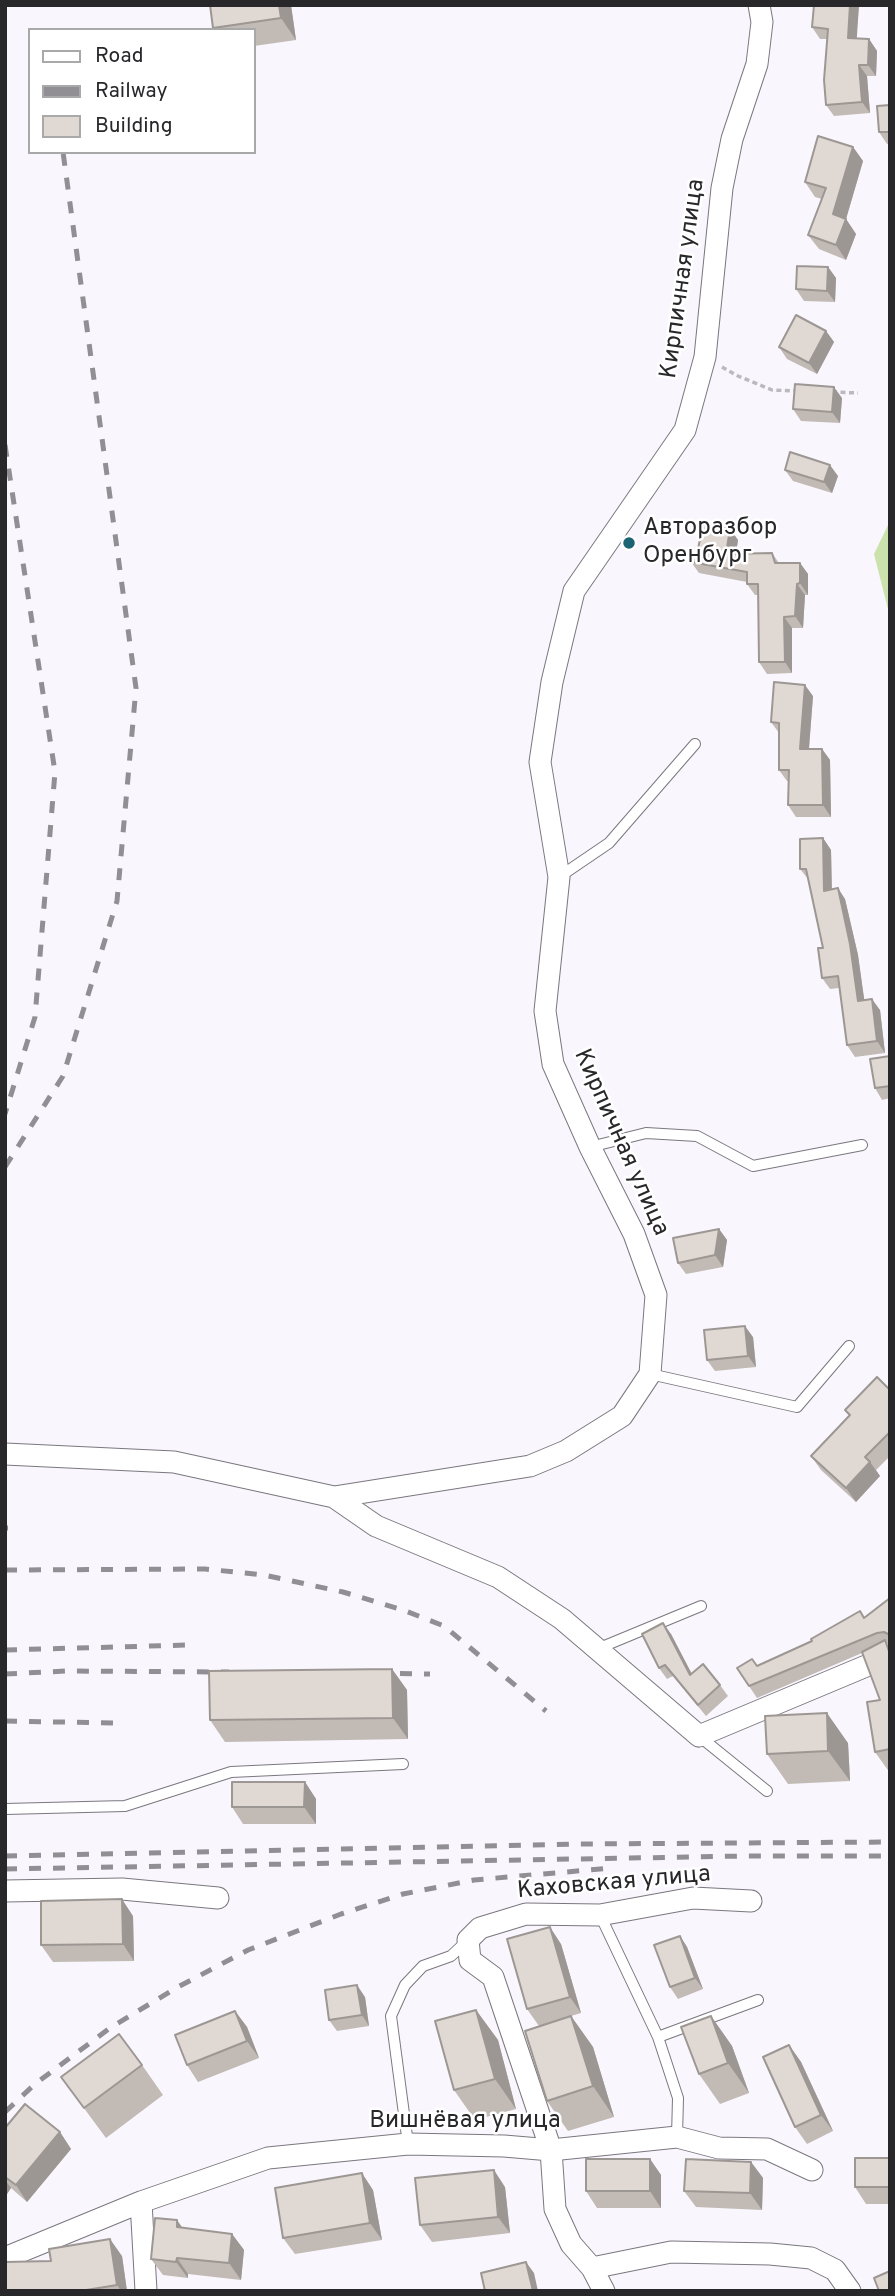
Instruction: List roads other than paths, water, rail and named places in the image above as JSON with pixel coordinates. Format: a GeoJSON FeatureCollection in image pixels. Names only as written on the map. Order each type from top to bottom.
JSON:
{"type":"FeatureCollection","features":[{"type":"Feature","properties":{"kind":"street","name":"Кирпичная улица"},"geometry":{"type":"LineString","coordinates":[[334,1497],[530,1466],[566,1451],[622,1416],[650,1374],[656,1295],[634,1234],[590,1147],[553,1064],[545,1011],[559,877],[540,762],[552,682],[575,591],[685,430],[705,357],[722,188],[732,139],[757,64],[762,22],[759,5]]}},
{"type":"Feature","properties":{"kind":"street"},"geometry":{"type":"LineString","coordinates":[[5,1454],[174,1462],[334,1497],[376,1526],[498,1577],[562,1619],[699,1735],[890,1656]]}},
{"type":"Feature","properties":{"kind":"street"},"geometry":{"type":"LineString","coordinates":[[5,1891],[122,1889],[218,1898]]}},
{"type":"Feature","properties":{"kind":"street","name":"Каховская улица"},"geometry":{"type":"LineString","coordinates":[[468,1940],[480,1928],[526,1914],[600,1915],[693,1898],[751,1902]]}},
{"type":"Feature","properties":{"kind":"street"},"geometry":{"type":"LineString","coordinates":[[468,1940],[470,1960],[493,1977],[551,2150],[555,2209],[571,2244],[592,2267],[604,2291]]}},
{"type":"Feature","properties":{"kind":"street","name":"Вишнёвая улица"},"geometry":{"type":"LineString","coordinates":[[5,2259],[141,2202],[268,2158],[408,2144],[551,2150],[677,2137],[719,2148],[768,2149],[812,2170]]}},
{"type":"Feature","properties":{"kind":"street"},"geometry":{"type":"LineString","coordinates":[[141,2202],[146,2291]]}},
{"type":"Feature","properties":{"kind":"street"},"geometry":{"type":"LineString","coordinates":[[592,2267],[671,2252],[770,2254],[811,2258],[835,2270],[850,2291]]}},
{"type":"Feature","properties":{"kind":"lane"},"geometry":{"type":"LineString","coordinates":[[559,877],[609,843],[695,744]]}},
{"type":"Feature","properties":{"kind":"lane"},"geometry":{"type":"LineString","coordinates":[[590,1147],[646,1133],[697,1136],[752,1166],[862,1145]]}},
{"type":"Feature","properties":{"kind":"lane"},"geometry":{"type":"LineString","coordinates":[[650,1374],[796,1407],[849,1346]]}},
{"type":"Feature","properties":{"kind":"lane"},"geometry":{"type":"LineString","coordinates":[[597,1649],[701,1606]]}},
{"type":"Feature","properties":{"kind":"lane"},"geometry":{"type":"LineString","coordinates":[[699,1735],[767,1791]]}},
{"type":"Feature","properties":{"kind":"lane"},"geometry":{"type":"LineString","coordinates":[[5,1809],[125,1806],[231,1772],[404,1764]]}},
{"type":"Feature","properties":{"kind":"lane"},"geometry":{"type":"LineString","coordinates":[[600,1915],[658,2037],[678,2098],[677,2137]]}},
{"type":"Feature","properties":{"kind":"lane"},"geometry":{"type":"LineString","coordinates":[[408,2144],[391,2016],[405,1985],[423,1966],[451,1956],[468,1940]]}},
{"type":"Feature","properties":{"kind":"lane"},"geometry":{"type":"LineString","coordinates":[[658,2037],[758,2000]]}},
{"type":"Feature","properties":{"kind":"railway"},"geometry":{"type":"LineString","coordinates":[[5,1167],[63,1076],[117,901],[136,688],[63,154]]}},
{"type":"Feature","properties":{"kind":"railway"},"geometry":{"type":"LineString","coordinates":[[5,445],[55,772],[35,1017],[5,1114]]}},
{"type":"Feature","properties":{"kind":"railway"},"geometry":{"type":"LineString","coordinates":[[5,1570],[205,1569],[264,1575],[343,1592],[444,1626],[546,1711]]}},
{"type":"Feature","properties":{"kind":"railway"},"geometry":{"type":"LineString","coordinates":[[5,1650],[188,1645]]}},
{"type":"Feature","properties":{"kind":"railway"},"geometry":{"type":"LineString","coordinates":[[5,1674],[67,1671],[229,1672]]}},
{"type":"Feature","properties":{"kind":"railway"},"geometry":{"type":"LineString","coordinates":[[376,1673],[430,1674]]}},
{"type":"Feature","properties":{"kind":"railway"},"geometry":{"type":"LineString","coordinates":[[5,1721],[113,1723]]}},
{"type":"Feature","properties":{"kind":"railway"},"geometry":{"type":"LineString","coordinates":[[5,1856],[581,1844],[890,1842]]}},
{"type":"Feature","properties":{"kind":"railway"},"geometry":{"type":"LineString","coordinates":[[5,1869],[746,1856],[890,1856]]}},
{"type":"Feature","properties":{"kind":"railway"},"geometry":{"type":"LineString","coordinates":[[5,2112],[35,2084],[110,2028],[176,1988],[248,1950],[341,1914],[403,1894],[474,1880],[612,1868]]}},
{"type":"Feature","properties":{"kind":"place","name":"Авторазбор Оренбург"},"geometry":{"type":"Point","coordinates":[629,543]}}]}
